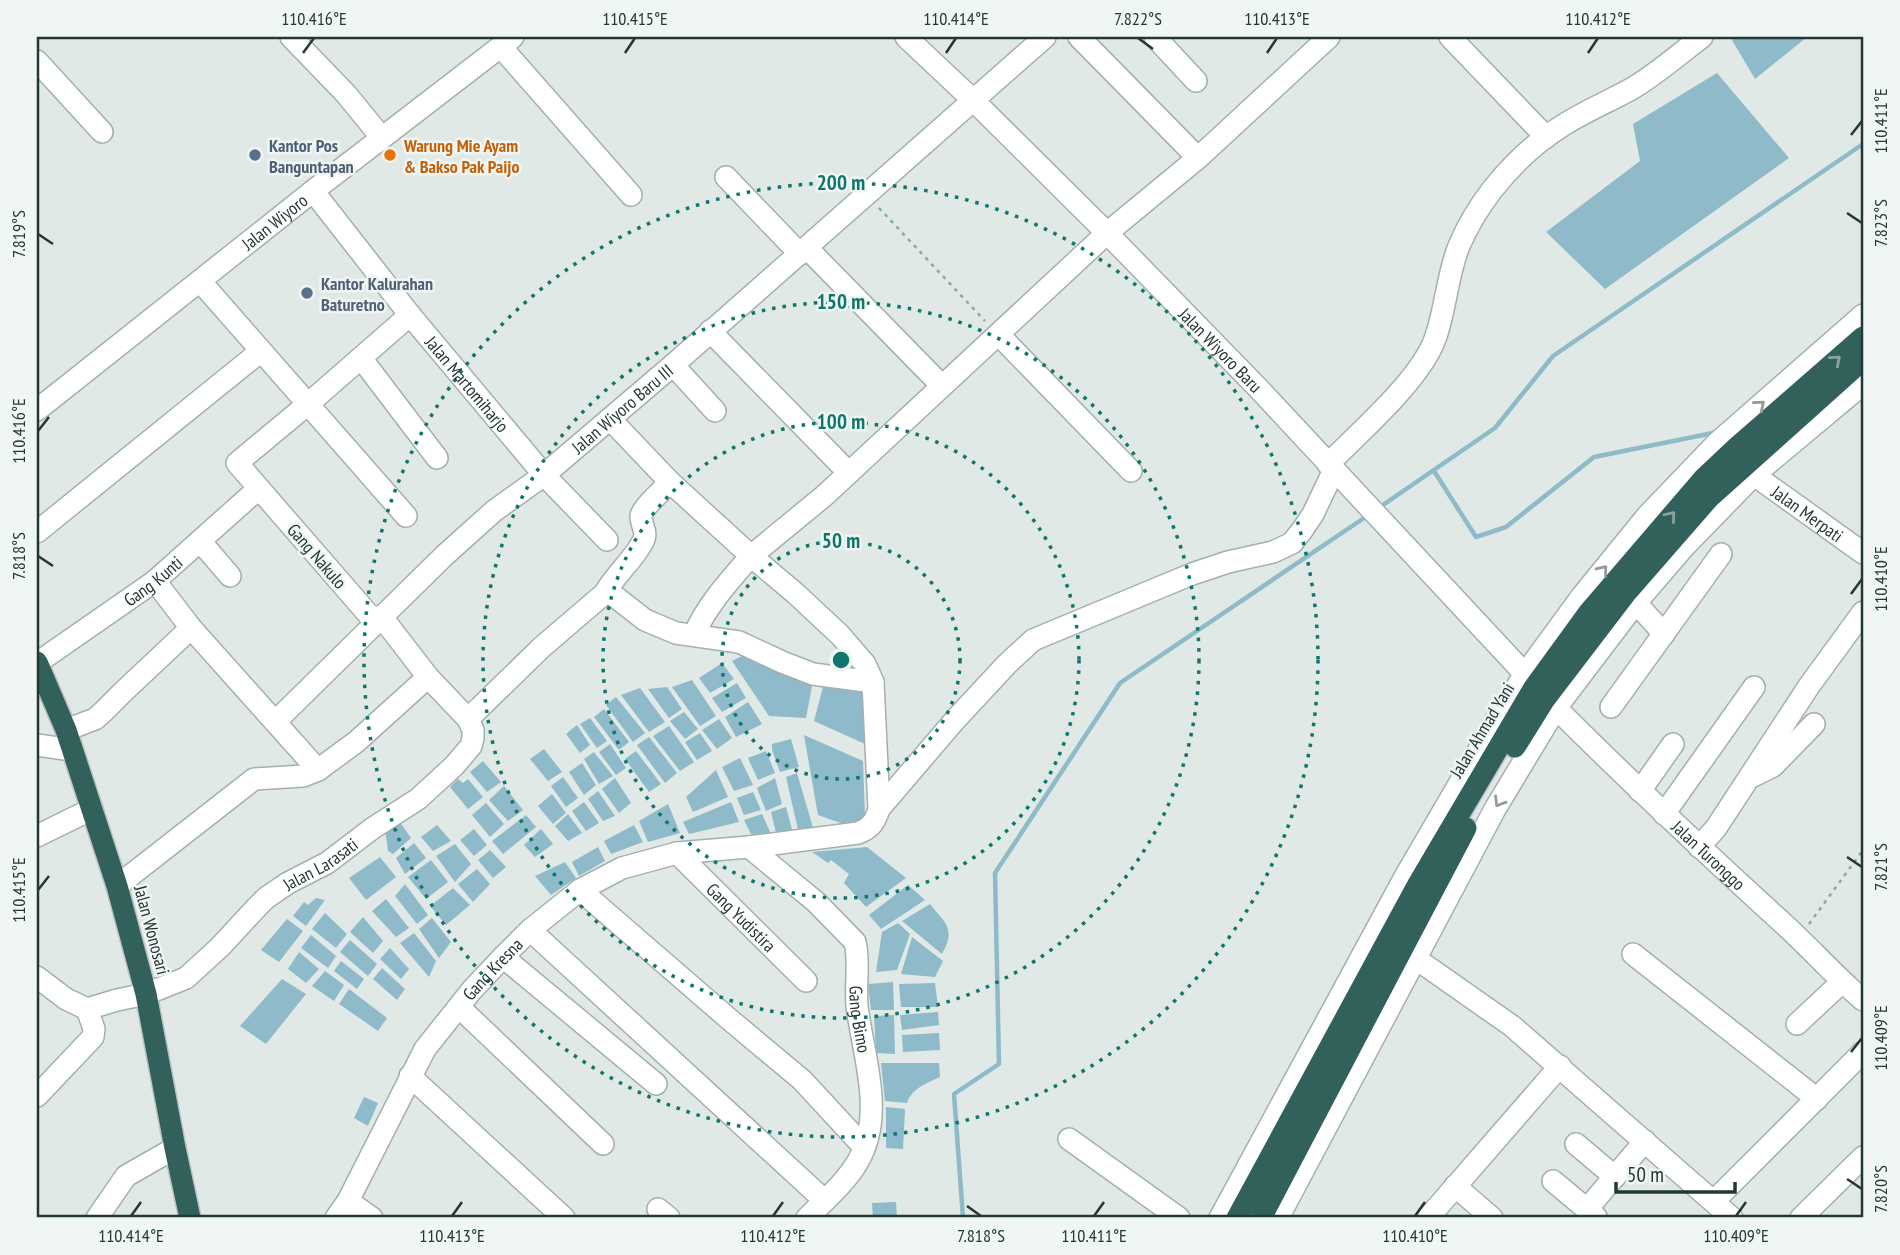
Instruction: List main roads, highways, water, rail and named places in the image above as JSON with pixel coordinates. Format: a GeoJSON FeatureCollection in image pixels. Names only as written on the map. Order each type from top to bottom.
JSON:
{"type":"FeatureCollection","features":[{"type":"Feature","properties":{"kind":"highway","name":"Jalan Ahmad Yani"},"geometry":{"type":"LineString","coordinates":[[1237,1218],[1418,884],[1449,816],[1533,689],[1589,612],[1703,479],[1863,337]]}},
{"type":"Feature","properties":{"kind":"highway","name":"Jalan Ahmad Yani"},"geometry":{"type":"LineString","coordinates":[[1261,1218],[1479,804],[1545,699],[1631,598],[1709,498],[1863,360]]}},
{"type":"Feature","properties":{"kind":"highway","name":"Jalan Wonosari"},"geometry":{"type":"LineString","coordinates":[[37,663],[69,740],[117,886],[146,994],[190,1218]]}},
{"type":"Feature","properties":{"kind":"water"},"geometry":{"type":"Polygon","coordinates":[[[1735,37],[1807,37],[1755,79],[1732,40],[1735,37]]]}},
{"type":"Feature","properties":{"kind":"water"},"geometry":{"type":"Polygon","coordinates":[[[1717,73],[1789,158],[1605,289],[1546,232],[1640,161],[1633,124],[1717,73]]]}},
{"type":"Feature","properties":{"kind":"water"},"geometry":{"type":"Polygon","coordinates":[[[748,653],[813,681],[806,718],[769,716],[732,661],[748,653]]]}},
{"type":"Feature","properties":{"kind":"water"},"geometry":{"type":"Polygon","coordinates":[[[722,663],[734,679],[710,693],[699,678],[722,663]]]}},
{"type":"Feature","properties":{"kind":"water"},"geometry":{"type":"Polygon","coordinates":[[[692,680],[716,716],[700,726],[672,687],[692,680]]]}},
{"type":"Feature","properties":{"kind":"water"},"geometry":{"type":"Polygon","coordinates":[[[737,683],[746,698],[722,712],[712,698],[737,683]]]}},
{"type":"Feature","properties":{"kind":"water"},"geometry":{"type":"Polygon","coordinates":[[[824,683],[867,690],[865,744],[814,721],[824,683]]]}},
{"type":"Feature","properties":{"kind":"water"},"geometry":{"type":"Polygon","coordinates":[[[667,687],[682,709],[669,718],[648,689],[667,687]]]}},
{"type":"Feature","properties":{"kind":"water"},"geometry":{"type":"Polygon","coordinates":[[[640,688],[665,722],[649,732],[621,695],[640,688]]]}},
{"type":"Feature","properties":{"kind":"water"},"geometry":{"type":"Polygon","coordinates":[[[616,697],[645,733],[633,742],[606,705],[616,697]]]}},
{"type":"Feature","properties":{"kind":"water"},"geometry":{"type":"Polygon","coordinates":[[[748,702],[762,724],[736,737],[725,717],[748,702]]]}},
{"type":"Feature","properties":{"kind":"water"},"geometry":{"type":"Polygon","coordinates":[[[604,709],[629,742],[619,750],[594,717],[604,709]]]}},
{"type":"Feature","properties":{"kind":"water"},"geometry":{"type":"Polygon","coordinates":[[[684,712],[698,729],[685,739],[670,721],[684,712]]]}},
{"type":"Feature","properties":{"kind":"water"},"geometry":{"type":"Polygon","coordinates":[[[590,718],[607,741],[597,748],[580,724],[590,718]]]}},
{"type":"Feature","properties":{"kind":"water"},"geometry":{"type":"Polygon","coordinates":[[[719,719],[732,738],[717,749],[702,730],[719,719]]]}},
{"type":"Feature","properties":{"kind":"water"},"geometry":{"type":"Polygon","coordinates":[[[577,725],[590,745],[580,753],[566,734],[577,725]]]}},
{"type":"Feature","properties":{"kind":"water"},"geometry":{"type":"Polygon","coordinates":[[[669,726],[694,762],[680,771],[653,736],[669,726]]]}},
{"type":"Feature","properties":{"kind":"water"},"geometry":{"type":"Polygon","coordinates":[[[700,733],[712,751],[697,760],[685,742],[700,733]]]}},
{"type":"Feature","properties":{"kind":"water"},"geometry":{"type":"Polygon","coordinates":[[[804,735],[863,761],[865,818],[852,827],[818,815],[804,735]]]}},
{"type":"Feature","properties":{"kind":"water"},"geometry":{"type":"Polygon","coordinates":[[[649,737],[677,773],[665,783],[637,745],[649,737]]]}},
{"type":"Feature","properties":{"kind":"water"},"geometry":{"type":"Polygon","coordinates":[[[791,739],[799,767],[780,772],[772,744],[791,739]]]}},
{"type":"Feature","properties":{"kind":"water"},"geometry":{"type":"Polygon","coordinates":[[[610,744],[626,768],[616,775],[599,752],[610,744]]]}},
{"type":"Feature","properties":{"kind":"water"},"geometry":{"type":"Polygon","coordinates":[[[544,749],[562,772],[548,781],[530,759],[544,749]]]}},
{"type":"Feature","properties":{"kind":"water"},"geometry":{"type":"Polygon","coordinates":[[[636,751],[661,784],[649,792],[625,759],[636,751]]]}},
{"type":"Feature","properties":{"kind":"water"},"geometry":{"type":"Polygon","coordinates":[[[766,751],[775,773],[758,780],[748,758],[766,751]]]}},
{"type":"Feature","properties":{"kind":"water"},"geometry":{"type":"Polygon","coordinates":[[[594,752],[613,776],[599,784],[584,759],[594,752]]]}},
{"type":"Feature","properties":{"kind":"water"},"geometry":{"type":"Polygon","coordinates":[[[740,758],[753,785],[734,791],[722,767],[740,758]]]}},
{"type":"Feature","properties":{"kind":"water"},"geometry":{"type":"Polygon","coordinates":[[[483,761],[501,782],[487,792],[470,772],[483,761]]]}},
{"type":"Feature","properties":{"kind":"water"},"geometry":{"type":"Polygon","coordinates":[[[582,763],[596,785],[584,795],[569,772],[582,763]]]}},
{"type":"Feature","properties":{"kind":"water"},"geometry":{"type":"Polygon","coordinates":[[[716,770],[728,797],[693,812],[686,797],[716,770]]]}},
{"type":"Feature","properties":{"kind":"water"},"geometry":{"type":"Polygon","coordinates":[[[797,773],[814,831],[799,834],[786,777],[797,773]]]}},
{"type":"Feature","properties":{"kind":"water"},"geometry":{"type":"Polygon","coordinates":[[[563,777],[578,798],[566,807],[551,786],[563,777]]]}},
{"type":"Feature","properties":{"kind":"water"},"geometry":{"type":"Polygon","coordinates":[[[615,778],[631,803],[619,813],[602,789],[615,778]]]}},
{"type":"Feature","properties":{"kind":"water"},"geometry":{"type":"Polygon","coordinates":[[[775,778],[782,804],[766,811],[757,788],[775,778]]]}},
{"type":"Feature","properties":{"kind":"water"},"geometry":{"type":"Polygon","coordinates":[[[458,779],[463,783],[468,779],[483,797],[468,809],[450,787],[458,779]]]}},
{"type":"Feature","properties":{"kind":"water"},"geometry":{"type":"Polygon","coordinates":[[[504,786],[523,810],[508,821],[489,800],[504,786]]]}},
{"type":"Feature","properties":{"kind":"water"},"geometry":{"type":"Polygon","coordinates":[[[598,791],[615,816],[603,821],[588,799],[598,791]]]}},
{"type":"Feature","properties":{"kind":"water"},"geometry":{"type":"Polygon","coordinates":[[[753,792],[761,810],[744,815],[737,798],[753,792]]]}},
{"type":"Feature","properties":{"kind":"water"},"geometry":{"type":"Polygon","coordinates":[[[552,794],[566,813],[553,824],[538,806],[552,794]]]}},
{"type":"Feature","properties":{"kind":"water"},"geometry":{"type":"Polygon","coordinates":[[[584,802],[599,823],[586,831],[572,811],[584,802]]]}},
{"type":"Feature","properties":{"kind":"water"},"geometry":{"type":"Polygon","coordinates":[[[731,802],[739,822],[689,834],[683,822],[731,802]]]}},
{"type":"Feature","properties":{"kind":"water"},"geometry":{"type":"Polygon","coordinates":[[[486,803],[504,824],[490,837],[472,815],[486,803]]]}},
{"type":"Feature","properties":{"kind":"water"},"geometry":{"type":"Polygon","coordinates":[[[668,804],[680,833],[648,842],[639,821],[668,804]]]}},
{"type":"Feature","properties":{"kind":"water"},"geometry":{"type":"Polygon","coordinates":[[[786,807],[794,837],[777,837],[771,812],[786,807]]]}},
{"type":"Feature","properties":{"kind":"water"},"geometry":{"type":"Polygon","coordinates":[[[568,814],[582,833],[568,841],[555,826],[568,814]]]}},
{"type":"Feature","properties":{"kind":"water"},"geometry":{"type":"Polygon","coordinates":[[[762,814],[771,834],[754,840],[744,820],[762,814]]]}},
{"type":"Feature","properties":{"kind":"water"},"geometry":{"type":"Polygon","coordinates":[[[526,815],[536,827],[503,854],[492,841],[526,815]]]}},
{"type":"Feature","properties":{"kind":"water"},"geometry":{"type":"Polygon","coordinates":[[[399,821],[411,838],[393,854],[388,851],[385,829],[399,821]]]}},
{"type":"Feature","properties":{"kind":"water"},"geometry":{"type":"Polygon","coordinates":[[[437,825],[451,841],[433,851],[421,837],[437,825]]]}},
{"type":"Feature","properties":{"kind":"water"},"geometry":{"type":"Polygon","coordinates":[[[634,825],[643,842],[611,854],[604,841],[634,825]]]}},
{"type":"Feature","properties":{"kind":"water"},"geometry":{"type":"Polygon","coordinates":[[[474,829],[487,845],[474,856],[460,840],[474,829]]]}},
{"type":"Feature","properties":{"kind":"water"},"geometry":{"type":"Polygon","coordinates":[[[541,829],[553,844],[535,857],[524,845],[541,829]]]}},
{"type":"Feature","properties":{"kind":"water"},"geometry":{"type":"Polygon","coordinates":[[[414,843],[426,858],[405,874],[396,858],[414,843]]]}},
{"type":"Feature","properties":{"kind":"water"},"geometry":{"type":"Polygon","coordinates":[[[455,844],[471,864],[455,882],[436,856],[455,844]]]}},
{"type":"Feature","properties":{"kind":"water"},"geometry":{"type":"Polygon","coordinates":[[[598,847],[605,861],[579,876],[572,862],[598,847]]]}},
{"type":"Feature","properties":{"kind":"water"},"geometry":{"type":"Polygon","coordinates":[[[867,847],[906,878],[866,907],[844,883],[849,874],[831,860],[828,863],[812,852],[867,847]]]}},
{"type":"Feature","properties":{"kind":"water"},"geometry":{"type":"Polygon","coordinates":[[[490,850],[506,867],[493,878],[478,860],[490,850]]]}},
{"type":"Feature","properties":{"kind":"water"},"geometry":{"type":"Polygon","coordinates":[[[380,857],[396,877],[366,900],[349,878],[380,857]]]}},
{"type":"Feature","properties":{"kind":"water"},"geometry":{"type":"Polygon","coordinates":[[[431,860],[448,882],[426,899],[408,877],[431,860]]]}},
{"type":"Feature","properties":{"kind":"water"},"geometry":{"type":"Polygon","coordinates":[[[565,862],[576,878],[551,895],[535,876],[565,862]]]}},
{"type":"Feature","properties":{"kind":"water"},"geometry":{"type":"Polygon","coordinates":[[[477,869],[490,884],[473,902],[458,884],[477,869]]]}},
{"type":"Feature","properties":{"kind":"water"},"geometry":{"type":"Polygon","coordinates":[[[405,884],[428,915],[417,924],[395,896],[405,884]]]}},
{"type":"Feature","properties":{"kind":"water"},"geometry":{"type":"Polygon","coordinates":[[[908,885],[925,900],[881,929],[869,915],[908,885]]]}},
{"type":"Feature","properties":{"kind":"water"},"geometry":{"type":"Polygon","coordinates":[[[453,888],[470,905],[446,925],[430,906],[453,888]]]}},
{"type":"Feature","properties":{"kind":"water"},"geometry":{"type":"Polygon","coordinates":[[[316,898],[325,900],[306,926],[293,916],[304,902],[308,905],[316,898]]]}},
{"type":"Feature","properties":{"kind":"water"},"geometry":{"type":"Polygon","coordinates":[[[386,899],[409,928],[396,937],[372,911],[386,899]]]}},
{"type":"Feature","properties":{"kind":"water"},"geometry":{"type":"Polygon","coordinates":[[[930,904],[945,922],[949,932],[942,954],[902,921],[930,904]]]}},
{"type":"Feature","properties":{"kind":"water"},"geometry":{"type":"Polygon","coordinates":[[[325,913],[347,934],[336,948],[312,929],[325,913]]]}},
{"type":"Feature","properties":{"kind":"water"},"geometry":{"type":"Polygon","coordinates":[[[363,917],[383,941],[373,953],[350,932],[363,917]]]}},
{"type":"Feature","properties":{"kind":"water"},"geometry":{"type":"Polygon","coordinates":[[[432,918],[451,942],[439,958],[419,929],[432,918]]]}},
{"type":"Feature","properties":{"kind":"water"},"geometry":{"type":"Polygon","coordinates":[[[287,919],[303,931],[279,962],[261,950],[287,919]]]}},
{"type":"Feature","properties":{"kind":"water"},"geometry":{"type":"Polygon","coordinates":[[[898,923],[910,934],[897,970],[876,972],[882,932],[898,923]]]}},
{"type":"Feature","properties":{"kind":"water"},"geometry":{"type":"Polygon","coordinates":[[[414,933],[436,961],[429,977],[400,943],[414,933]]]}},
{"type":"Feature","properties":{"kind":"water"},"geometry":{"type":"Polygon","coordinates":[[[311,935],[336,956],[328,968],[301,948],[311,935]]]}},
{"type":"Feature","properties":{"kind":"water"},"geometry":{"type":"Polygon","coordinates":[[[912,937],[943,961],[935,977],[901,974],[912,937]]]}},
{"type":"Feature","properties":{"kind":"water"},"geometry":{"type":"Polygon","coordinates":[[[350,940],[377,964],[368,976],[340,952],[350,940]]]}},
{"type":"Feature","properties":{"kind":"water"},"geometry":{"type":"Polygon","coordinates":[[[390,948],[409,969],[401,979],[380,959],[390,948]]]}},
{"type":"Feature","properties":{"kind":"water"},"geometry":{"type":"Polygon","coordinates":[[[299,952],[319,969],[306,983],[288,969],[299,952]]]}},
{"type":"Feature","properties":{"kind":"water"},"geometry":{"type":"Polygon","coordinates":[[[341,961],[364,979],[357,989],[334,971],[341,961]]]}},
{"type":"Feature","properties":{"kind":"water"},"geometry":{"type":"Polygon","coordinates":[[[382,968],[405,989],[397,1000],[373,979],[382,968]]]}},
{"type":"Feature","properties":{"kind":"water"},"geometry":{"type":"Polygon","coordinates":[[[325,971],[344,985],[334,1001],[312,986],[325,971]]]}},
{"type":"Feature","properties":{"kind":"water"},"geometry":{"type":"Polygon","coordinates":[[[282,979],[306,994],[266,1044],[240,1026],[282,979]]]}},
{"type":"Feature","properties":{"kind":"water"},"geometry":{"type":"Polygon","coordinates":[[[893,982],[894,1010],[871,1010],[868,984],[893,982]]]}},
{"type":"Feature","properties":{"kind":"water"},"geometry":{"type":"Polygon","coordinates":[[[935,983],[938,1007],[901,1007],[899,984],[935,983]]]}},
{"type":"Feature","properties":{"kind":"water"},"geometry":{"type":"Polygon","coordinates":[[[349,989],[387,1018],[378,1031],[339,1004],[349,989]]]}},
{"type":"Feature","properties":{"kind":"water"},"geometry":{"type":"Polygon","coordinates":[[[938,1012],[939,1025],[902,1030],[900,1015],[938,1012]]]}},
{"type":"Feature","properties":{"kind":"water"},"geometry":{"type":"Polygon","coordinates":[[[894,1015],[895,1054],[876,1053],[874,1016],[894,1015]]]}},
{"type":"Feature","properties":{"kind":"water"},"geometry":{"type":"Polygon","coordinates":[[[939,1033],[940,1050],[903,1052],[902,1035],[939,1033]]]}},
{"type":"Feature","properties":{"kind":"water"},"geometry":{"type":"Polygon","coordinates":[[[881,1063],[939,1063],[940,1077],[916,1090],[907,1103],[885,1101],[881,1063]]]}},
{"type":"Feature","properties":{"kind":"water"},"geometry":{"type":"Polygon","coordinates":[[[364,1097],[378,1103],[368,1126],[354,1118],[364,1097]]]}},
{"type":"Feature","properties":{"kind":"water"},"geometry":{"type":"Polygon","coordinates":[[[886,1107],[905,1109],[903,1149],[886,1148],[886,1107]]]}},
{"type":"Feature","properties":{"kind":"water"},"geometry":{"type":"Polygon","coordinates":[[[896,1202],[897,1218],[873,1218],[872,1203],[896,1202]]]}},
{"type":"Feature","properties":{"kind":"waterway"},"geometry":{"type":"LineString","coordinates":[[1377,509],[1495,428],[1553,356],[1863,144]]}},
{"type":"Feature","properties":{"kind":"waterway"},"geometry":{"type":"LineString","coordinates":[[1434,471],[1476,537],[1506,527],[1594,457],[1718,432]]}},
{"type":"Feature","properties":{"kind":"waterway"},"geometry":{"type":"LineString","coordinates":[[963,1218],[954,1094],[999,1064],[995,873],[1120,683],[1367,516]]}},
{"type":"Feature","properties":{"kind":"place","name":"Kantor Pos Banguntapan"},"geometry":{"type":"Point","coordinates":[255,155]}},
{"type":"Feature","properties":{"kind":"place","name":"Warung Mie Ayam & Bakso Pak Paijo"},"geometry":{"type":"Point","coordinates":[390,155]}},
{"type":"Feature","properties":{"kind":"place","name":"Kantor Kalurahan Baturetno"},"geometry":{"type":"Point","coordinates":[307,293]}}]}
